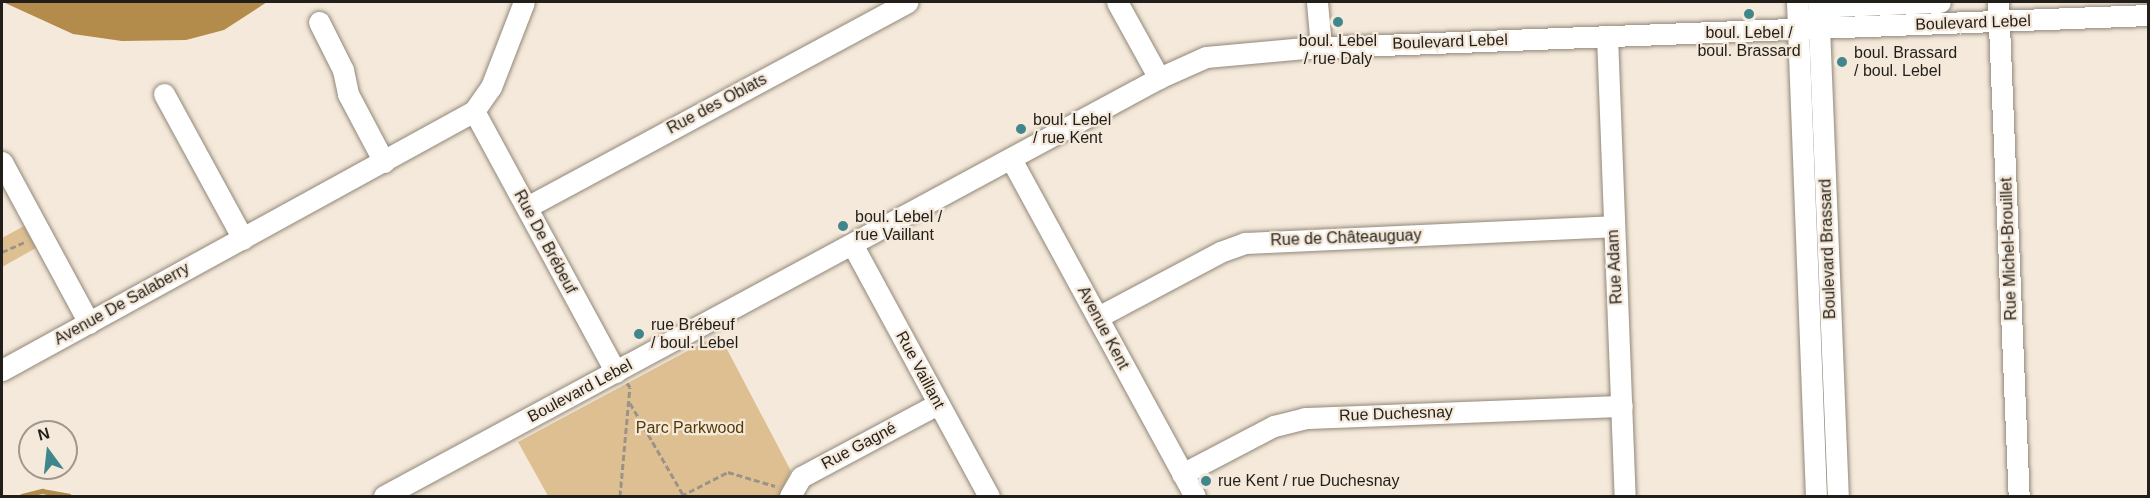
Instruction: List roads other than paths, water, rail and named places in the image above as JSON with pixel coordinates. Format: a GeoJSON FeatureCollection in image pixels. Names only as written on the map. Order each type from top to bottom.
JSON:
{"type":"FeatureCollection","features":[{"type":"Feature","properties":{"kind":"street","name":"Avenue De Salaberry"},"geometry":{"type":"LineString","coordinates":[[2,370],[474,111],[491,87],[524,2]]}},
{"type":"Feature","properties":{"kind":"street","name":"Rue des Oblats"},"geometry":{"type":"LineString","coordinates":[[527,207],[907,2]]}},
{"type":"Feature","properties":{"kind":"street"},"geometry":{"type":"LineString","coordinates":[[1117,2],[1160,78]]}},
{"type":"Feature","properties":{"kind":"street"},"geometry":{"type":"LineString","coordinates":[[1317,2],[1321,47]]}},
{"type":"Feature","properties":{"kind":"street","name":"Boulevard Brassard"},"geometry":{"type":"LineString","coordinates":[[1797,2],[1816,496]]}},
{"type":"Feature","properties":{"kind":"street","name":"Boulevard Lebel"},"geometry":{"type":"LineString","coordinates":[[384,496],[621,377],[852,244],[1160,78],[1218,54],[1321,47],[1798,28],[1835,6],[1940,2]]}},
{"type":"Feature","properties":{"kind":"street","name":"Boulevard Lebel"},"geometry":{"type":"LineString","coordinates":[[1819,15],[1999,12],[2148,15]]}},
{"type":"Feature","properties":{"kind":"street","name":"Rue Michel-Brouillet"},"geometry":{"type":"LineString","coordinates":[[1999,12],[2019,496]]}},
{"type":"Feature","properties":{"kind":"street","name":"Boulevard Brassard"},"geometry":{"type":"LineString","coordinates":[[1819,15],[1838,496]]}},
{"type":"Feature","properties":{"kind":"street"},"geometry":{"type":"LineString","coordinates":[[319,22],[343,70],[348,94],[384,162]]}},
{"type":"Feature","properties":{"kind":"street","name":"Rue Adam"},"geometry":{"type":"LineString","coordinates":[[1607,36],[1625,496]]}},
{"type":"Feature","properties":{"kind":"street"},"geometry":{"type":"LineString","coordinates":[[164,94],[243,239]]}},
{"type":"Feature","properties":{"kind":"street","name":"Rue De Brébeuf"},"geometry":{"type":"LineString","coordinates":[[474,111],[621,377]]}},
{"type":"Feature","properties":{"kind":"street","name":"Avenue Kent"},"geometry":{"type":"LineString","coordinates":[[1011,159],[1195,496]]}},
{"type":"Feature","properties":{"kind":"street"},"geometry":{"type":"LineString","coordinates":[[2,162],[89,323]]}},
{"type":"Feature","properties":{"kind":"street","name":"Rue de Châteauguay"},"geometry":{"type":"LineString","coordinates":[[1098,317],[1220,252],[1245,243],[1613,226]]}},
{"type":"Feature","properties":{"kind":"street","name":"Rue Vaillant"},"geometry":{"type":"LineString","coordinates":[[852,244],[988,496]]}},
{"type":"Feature","properties":{"kind":"street","name":"Rue Gagné"},"geometry":{"type":"LineString","coordinates":[[785,492],[801,477],[938,404]]}},
{"type":"Feature","properties":{"kind":"street","name":"Rue Duchesnay"},"geometry":{"type":"LineString","coordinates":[[1182,474],[1274,426],[1305,418],[1622,406]]}},
{"type":"Feature","properties":{"kind":"waterway"},"geometry":{"type":"LineString","coordinates":[[22,496],[42,491],[69,496]]}},
{"type":"Feature","properties":{"kind":"place","name":"boul. Lebel / boul. Brassard"},"geometry":{"type":"Point","coordinates":[1749,14]}},
{"type":"Feature","properties":{"kind":"place","name":"boul. Lebel / rue Daly"},"geometry":{"type":"Point","coordinates":[1338,22]}},
{"type":"Feature","properties":{"kind":"place","name":"boul. Brassard / boul. Lebel"},"geometry":{"type":"Point","coordinates":[1842,62]}},
{"type":"Feature","properties":{"kind":"place","name":"boul. Lebel / rue Kent"},"geometry":{"type":"Point","coordinates":[1021,129]}},
{"type":"Feature","properties":{"kind":"place","name":"boul. Lebel / rue Vaillant"},"geometry":{"type":"Point","coordinates":[843,226]}},
{"type":"Feature","properties":{"kind":"place","name":"rue Brébeuf / boul. Lebel"},"geometry":{"type":"Point","coordinates":[639,334]}},
{"type":"Feature","properties":{"kind":"place","name":"rue Kent / rue Duchesnay"},"geometry":{"type":"Point","coordinates":[1206,481]}},
{"type":"Feature","properties":{"kind":"park label","name":"Parc Parkwood"},"geometry":{"type":"Point","coordinates":[690,428]}}]}
